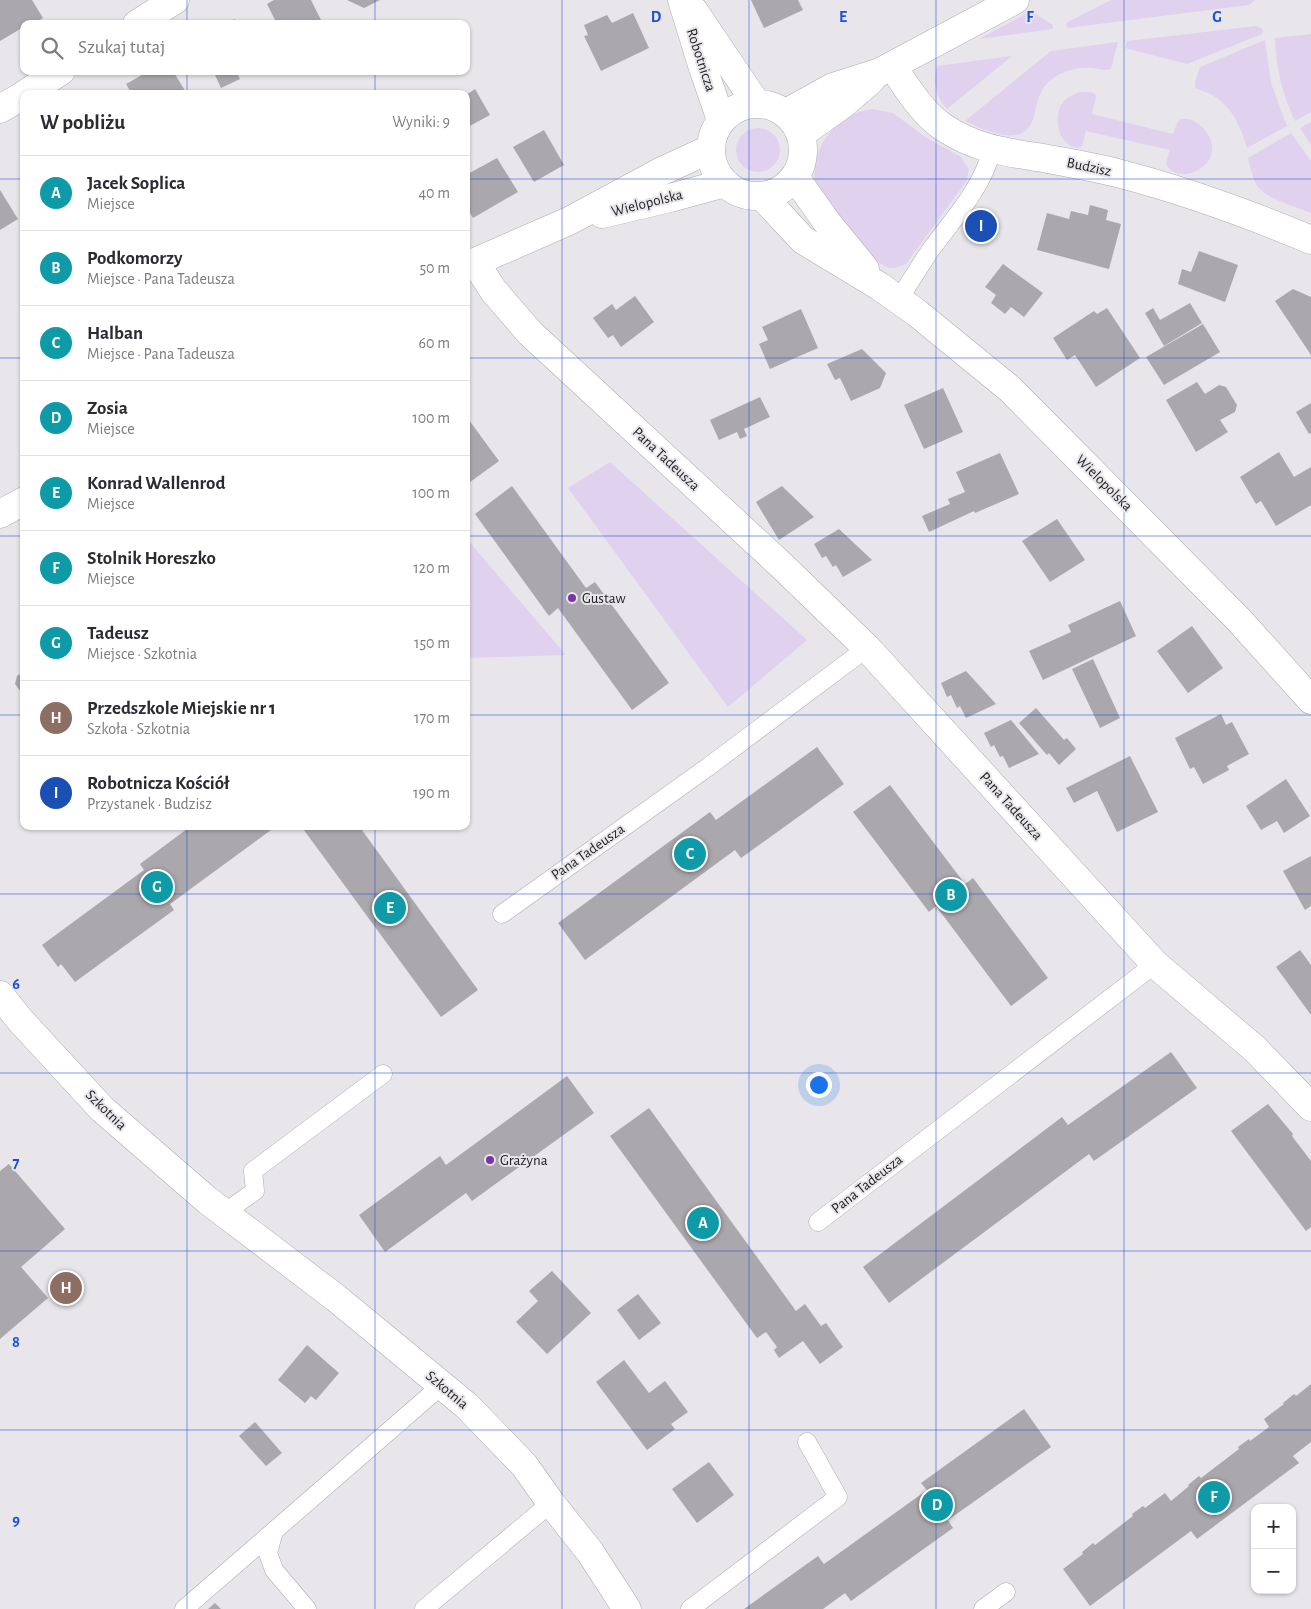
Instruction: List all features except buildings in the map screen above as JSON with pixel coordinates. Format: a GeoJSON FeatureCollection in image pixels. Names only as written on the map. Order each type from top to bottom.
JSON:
{"type":"FeatureCollection","features":[{"type":"Feature","properties":{"kind":"street"},"geometry":{"type":"LineString","coordinates":[[143,20],[175,0]]}},
{"type":"Feature","properties":{"kind":"street","name":"Robotnicza"},"geometry":{"type":"LineString","coordinates":[[682,0],[721,120]]}},
{"type":"Feature","properties":{"kind":"street","name":"Robotnicza"},"geometry":{"type":"LineString","coordinates":[[687,0],[756,103]]}},
{"type":"Feature","properties":{"kind":"street"},"geometry":{"type":"LineString","coordinates":[[793,123],[843,104],[886,69],[1015,0]]}},
{"type":"Feature","properties":{"kind":"street","name":"Budzisz"},"geometry":{"type":"LineString","coordinates":[[886,69],[923,110],[942,126],[970,142],[992,150],[1081,165],[1146,181],[1218,204],[1311,240]]}},
{"type":"Feature","properties":{"kind":"street"},"geometry":{"type":"LineString","coordinates":[[30,90],[55,75]]}},
{"type":"Feature","properties":{"kind":"street"},"geometry":{"type":"LineString","coordinates":[[0,109],[20,96]]}},
{"type":"Feature","properties":{"kind":"street"},"geometry":{"type":"LineString","coordinates":[[756,103],[770,105],[793,123],[804,144],[804,154],[795,177],[776,192],[763,196],[745,194],[732,189],[725,183],[714,168],[710,149],[713,134],[721,120],[736,108],[756,103]]}},
{"type":"Feature","properties":{"kind":"street","name":"Wielopolska"},"geometry":{"type":"LineString","coordinates":[[470,264],[569,221],[660,172],[710,149]]}},
{"type":"Feature","properties":{"kind":"street","name":"Wielopolska"},"geometry":{"type":"LineString","coordinates":[[795,177],[826,221],[889,293]]}},
{"type":"Feature","properties":{"kind":"street","name":"Wielopolska"},"geometry":{"type":"LineString","coordinates":[[569,221],[670,198],[725,183]]}},
{"type":"Feature","properties":{"kind":"street","name":"Wielopolska"},"geometry":{"type":"LineString","coordinates":[[763,196],[803,240],[889,293],[917,313],[1010,389],[1239,620],[1311,700]]}},
{"type":"Feature","properties":{"kind":"street","name":"Pana Tadeusza"},"geometry":{"type":"LineString","coordinates":[[470,264],[530,333],[780,564],[867,648],[1155,964],[1255,1049],[1311,1107]]}},
{"type":"Feature","properties":{"kind":"street"},"geometry":{"type":"LineString","coordinates":[[0,514],[20,503]]}},
{"type":"Feature","properties":{"kind":"street","name":"Szkotnia"},"geometry":{"type":"LineString","coordinates":[[0,995],[20,1020],[102,1109],[207,1200],[336,1298],[467,1406],[524,1465],[590,1552],[627,1609]]}},
{"type":"Feature","properties":{"kind":"lane"},"geometry":{"type":"LineString","coordinates":[[889,293],[929,252],[979,183],[992,150]]}},
{"type":"Feature","properties":{"kind":"lane","name":"Pana Tadeusza"},"geometry":{"type":"LineString","coordinates":[[502,914],[708,767],[867,648]]}},
{"type":"Feature","properties":{"kind":"lane","name":"Pana Tadeusza"},"geometry":{"type":"LineString","coordinates":[[818,1222],[1155,964]]}},
{"type":"Feature","properties":{"kind":"lane"},"geometry":{"type":"LineString","coordinates":[[224,1213],[255,1191],[253,1171],[383,1074]]}},
{"type":"Feature","properties":{"kind":"lane"},"geometry":{"type":"LineString","coordinates":[[184,1609],[442,1385]]}},
{"type":"Feature","properties":{"kind":"lane"},"geometry":{"type":"LineString","coordinates":[[690,1609],[838,1497],[807,1442]]}},
{"type":"Feature","properties":{"kind":"lane"},"geometry":{"type":"LineString","coordinates":[[424,1609],[551,1503]]}},
{"type":"Feature","properties":{"kind":"lane"},"geometry":{"type":"LineString","coordinates":[[274,1531],[268,1553],[274,1570],[307,1609]]}},
{"type":"Feature","properties":{"kind":"lane"},"geometry":{"type":"LineString","coordinates":[[983,1609],[1006,1592]]}},
{"type":"Feature","properties":{"kind":"shaded area"},"geometry":{"type":"Polygon","coordinates":[[[1111,0],[1255,0],[1249,5],[1067,28],[1066,23],[1111,0]]]}},
{"type":"Feature","properties":{"kind":"shaded area"},"geometry":{"type":"Polygon","coordinates":[[[1031,11],[1053,25],[1053,29],[979,39],[1031,11]]]}},
{"type":"Feature","properties":{"kind":"shaded area"},"geometry":{"type":"Polygon","coordinates":[[[1256,26],[1261,28],[1262,34],[1187,64],[1125,48],[1127,41],[1256,26]]]}},
{"type":"Feature","properties":{"kind":"shaded area"},"geometry":{"type":"Polygon","coordinates":[[[1311,34],[1311,112],[1295,121],[1280,81],[1275,38],[1311,34]]]}},
{"type":"Feature","properties":{"kind":"shaded area"},"geometry":{"type":"Polygon","coordinates":[[[1265,40],[1271,83],[1287,126],[1247,148],[1239,126],[1231,112],[1214,96],[1195,88],[1195,82],[1200,67],[1265,40]]]}},
{"type":"Feature","properties":{"kind":"shaded area"},"geometry":{"type":"Polygon","coordinates":[[[1118,42],[1111,69],[1078,69],[1064,72],[1050,81],[1040,94],[1029,127],[1022,133],[1004,135],[993,133],[965,121],[1051,51],[1118,42]]]}},
{"type":"Feature","properties":{"kind":"shaded area"},"geometry":{"type":"Polygon","coordinates":[[[1012,56],[947,109],[943,105],[935,83],[937,66],[1012,56]]]}},
{"type":"Feature","properties":{"kind":"shaded area"},"geometry":{"type":"Polygon","coordinates":[[[1080,92],[1095,94],[1092,114],[1173,134],[1177,123],[1181,119],[1188,119],[1200,125],[1211,142],[1212,153],[1207,163],[1190,173],[1180,174],[1172,171],[1166,163],[1170,150],[1086,131],[1082,146],[1079,148],[1072,146],[1062,138],[1058,125],[1059,111],[1061,105],[1069,97],[1080,92]]]}},
{"type":"Feature","properties":{"kind":"shaded area"},"geometry":{"type":"Polygon","coordinates":[[[872,109],[893,113],[928,139],[960,156],[969,169],[966,182],[906,264],[895,268],[889,268],[881,264],[856,242],[815,184],[817,158],[821,146],[828,135],[847,118],[859,112],[872,109]]]}},
{"type":"Feature","properties":{"kind":"shaded area"},"geometry":{"type":"Polygon","coordinates":[[[1311,122],[1311,145],[1300,128],[1311,122]]]}},
{"type":"Feature","properties":{"kind":"shaded area"},"geometry":{"type":"Polygon","coordinates":[[[758,128],[770,132],[776,138],[780,150],[776,162],[770,168],[758,172],[746,168],[740,162],[736,150],[740,138],[746,132],[758,128]]]}},
{"type":"Feature","properties":{"kind":"shaded area"},"geometry":{"type":"Polygon","coordinates":[[[1291,133],[1311,161],[1311,213],[1281,202],[1266,194],[1256,184],[1250,168],[1248,158],[1291,133]]]}},
{"type":"Feature","properties":{"kind":"shaded area"},"geometry":{"type":"Polygon","coordinates":[[[610,462],[807,640],[728,707],[568,488],[610,462]]]}},
{"type":"Feature","properties":{"kind":"shaded area"},"geometry":{"type":"Polygon","coordinates":[[[470,543],[566,655],[470,658],[470,543]]]}},
{"type":"Feature","properties":{"kind":"place","name":"Robotnicza Kościół"},"geometry":{"type":"Point","coordinates":[981,226]}},
{"type":"Feature","properties":{"kind":"place","name":"Gustaw"},"geometry":{"type":"Point","coordinates":[572,598]}},
{"type":"Feature","properties":{"kind":"place","name":"Halban"},"geometry":{"type":"Point","coordinates":[690,854]}},
{"type":"Feature","properties":{"kind":"place","name":"Tadeusz"},"geometry":{"type":"Point","coordinates":[157,887]}},
{"type":"Feature","properties":{"kind":"place","name":"Podkomorzy"},"geometry":{"type":"Point","coordinates":[951,895]}},
{"type":"Feature","properties":{"kind":"place","name":"Konrad Wallenrod"},"geometry":{"type":"Point","coordinates":[390,908]}},
{"type":"Feature","properties":{"kind":"place","name":"Grażyna"},"geometry":{"type":"Point","coordinates":[490,1160]}},
{"type":"Feature","properties":{"kind":"place","name":"Jacek Soplica"},"geometry":{"type":"Point","coordinates":[703,1223]}},
{"type":"Feature","properties":{"kind":"place","name":"Przedszkole Miejskie nr 1"},"geometry":{"type":"Point","coordinates":[66,1288]}},
{"type":"Feature","properties":{"kind":"place","name":"Stolnik Horeszko"},"geometry":{"type":"Point","coordinates":[1214,1497]}},
{"type":"Feature","properties":{"kind":"place","name":"Zosia"},"geometry":{"type":"Point","coordinates":[937,1505]}}]}
